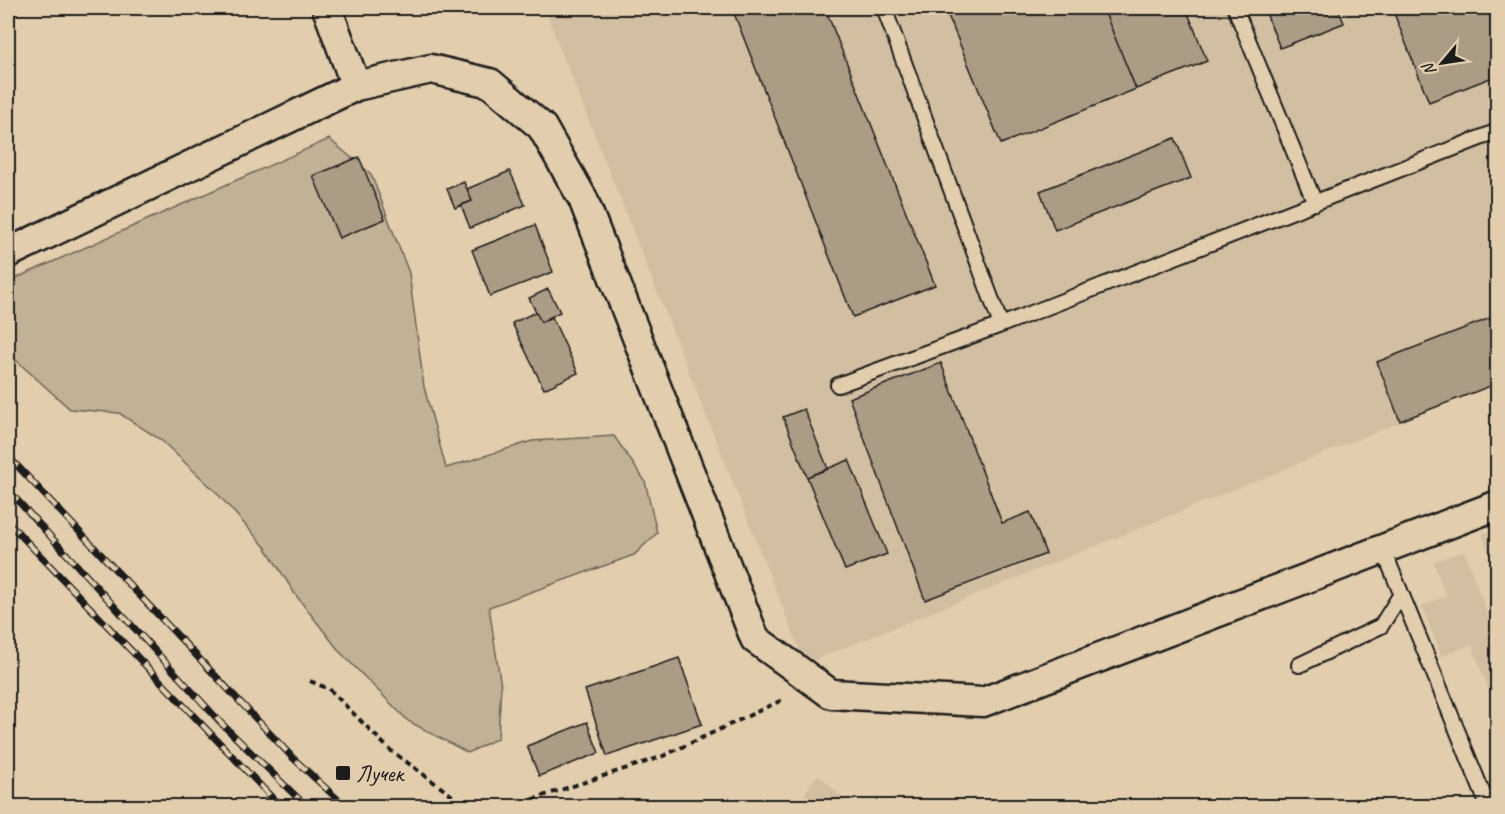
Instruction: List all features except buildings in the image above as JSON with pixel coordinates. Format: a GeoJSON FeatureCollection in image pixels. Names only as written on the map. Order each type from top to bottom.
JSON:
{"type":"FeatureCollection","features":[{"type":"Feature","properties":{"kind":"street"},"geometry":{"type":"LineString","coordinates":[[327,8],[356,86]]}},
{"type":"Feature","properties":{"kind":"street"},"geometry":{"type":"LineString","coordinates":[[8,253],[356,86],[432,69],[490,83],[542,127],[583,199],[755,639],[831,694],[982,702],[1497,505]]}},
{"type":"Feature","properties":{"kind":"lane"},"geometry":{"type":"LineString","coordinates":[[884,8],[1001,325]]}},
{"type":"Feature","properties":{"kind":"lane"},"geometry":{"type":"LineString","coordinates":[[1235,8],[1315,203]]}},
{"type":"Feature","properties":{"kind":"lane"},"geometry":{"type":"LineString","coordinates":[[838,386],[1001,325],[1497,131]]}},
{"type":"Feature","properties":{"kind":"lane"},"geometry":{"type":"LineString","coordinates":[[1383,549],[1486,801],[1497,797]]}},
{"type":"Feature","properties":{"kind":"lane"},"geometry":{"type":"LineString","coordinates":[[1299,665],[1381,626],[1401,594]]}},
{"type":"Feature","properties":{"kind":"path"},"geometry":{"type":"LineString","coordinates":[[310,681],[329,689],[388,748],[462,804],[481,807]]}},
{"type":"Feature","properties":{"kind":"path"},"geometry":{"type":"LineString","coordinates":[[512,807],[661,757],[782,700]]}},
{"type":"Feature","properties":{"kind":"shaded area"},"geometry":{"type":"Polygon","coordinates":[[[544,8],[1497,8],[1497,383],[805,664],[544,8]]]}},
{"type":"Feature","properties":{"kind":"shaded area"},"geometry":{"type":"Polygon","coordinates":[[[329,139],[371,174],[409,273],[424,387],[446,468],[532,441],[614,436],[645,481],[657,533],[634,555],[489,607],[501,686],[498,738],[468,753],[408,721],[340,652],[295,594],[266,548],[215,491],[161,440],[119,413],[70,409],[8,353],[8,283],[12,280],[329,139]]]}},
{"type":"Feature","properties":{"kind":"shaded area"},"geometry":{"type":"Polygon","coordinates":[[[1497,529],[1497,576],[1482,534],[1497,529]]]}},
{"type":"Feature","properties":{"kind":"shaded area"},"geometry":{"type":"Polygon","coordinates":[[[1464,551],[1497,641],[1497,713],[1472,645],[1441,656],[1422,606],[1446,596],[1433,562],[1464,551]]]}},
{"type":"Feature","properties":{"kind":"shaded area"},"geometry":{"type":"Polygon","coordinates":[[[818,774],[851,806],[796,806],[818,774]]]}},
{"type":"Feature","properties":{"kind":"railway"},"geometry":{"type":"LineString","coordinates":[[8,456],[293,758],[345,806]]}},
{"type":"Feature","properties":{"kind":"railway"},"geometry":{"type":"LineString","coordinates":[[8,490],[222,724],[306,806]]}},
{"type":"Feature","properties":{"kind":"railway"},"geometry":{"type":"LineString","coordinates":[[8,522],[280,806]]}},
{"type":"Feature","properties":{"kind":"place","name":"Лучек"},"geometry":{"type":"Point","coordinates":[343,773]}}]}
